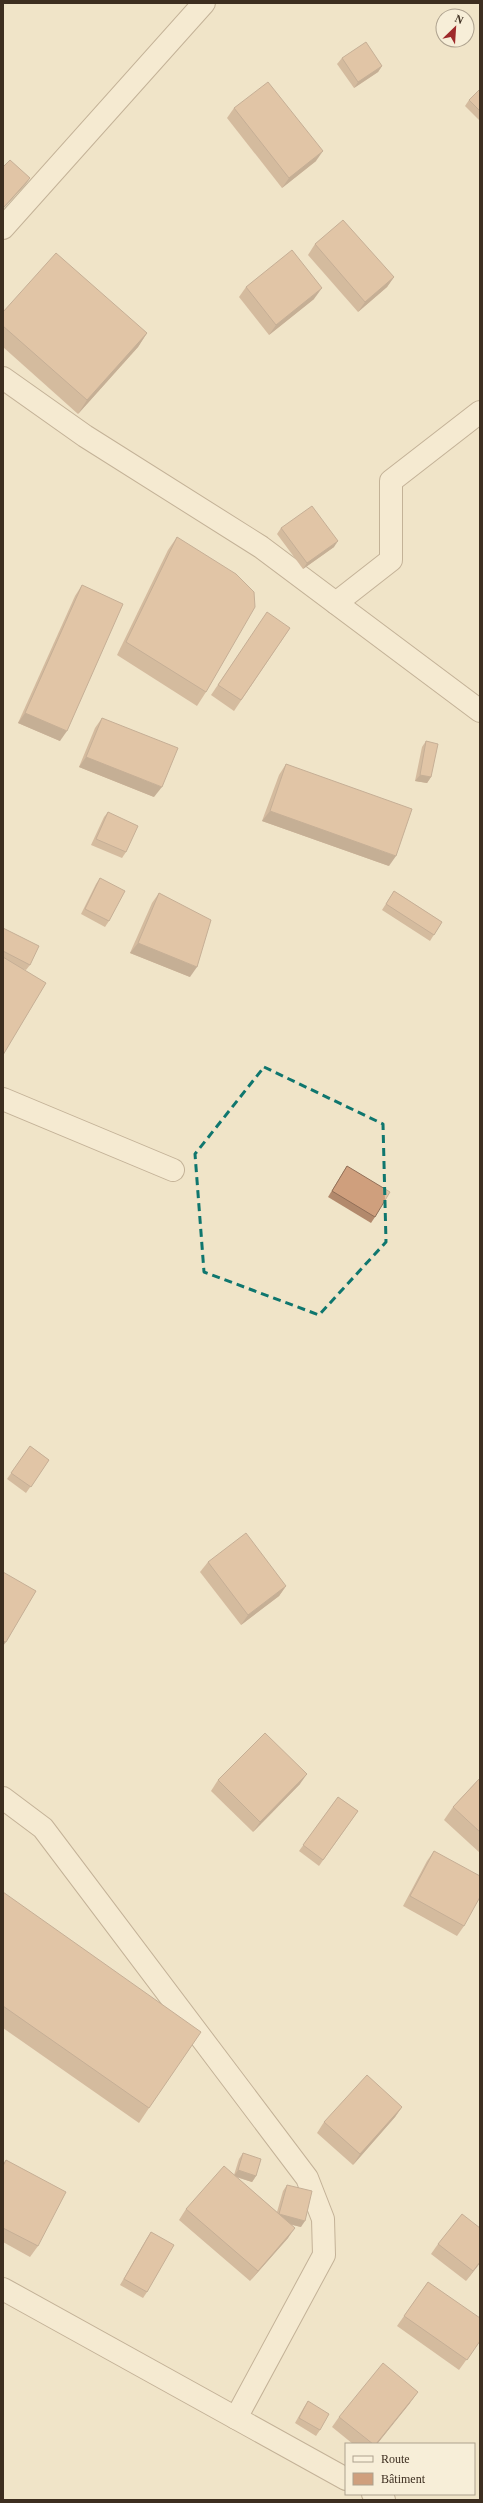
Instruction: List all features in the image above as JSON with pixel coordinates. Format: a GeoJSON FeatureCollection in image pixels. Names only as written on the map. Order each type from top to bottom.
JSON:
{"type":"FeatureCollection","features":[{"type":"Feature","properties":{"kind":"street"},"geometry":{"type":"LineString","coordinates":[[3,228],[204,3]]}},
{"type":"Feature","properties":{"kind":"street"},"geometry":{"type":"LineString","coordinates":[[3,378],[85,436],[261,547],[480,710]]}},
{"type":"Feature","properties":{"kind":"street"},"geometry":{"type":"LineString","coordinates":[[336,603],[391,560],[391,481],[480,412]]}},
{"type":"Feature","properties":{"kind":"street"},"geometry":{"type":"LineString","coordinates":[[3,1099],[173,1170]]}},
{"type":"Feature","properties":{"kind":"street"},"geometry":{"type":"LineString","coordinates":[[3,1798],[43,1828],[170,1999],[307,2178],[323,2219],[324,2255],[236,2418]]}},
{"type":"Feature","properties":{"kind":"street"},"geometry":{"type":"LineString","coordinates":[[3,2289],[345,2478]]}},
{"type":"Feature","properties":{"kind":"street"},"geometry":{"type":"LineString","coordinates":[[375,2495],[384,2500]]}},
{"type":"Feature","properties":{"kind":"highlighted area"},"geometry":{"type":"Polygon","coordinates":[[[264,1067],[383,1124],[386,1242],[319,1315],[204,1272],[195,1154],[264,1067]]]}},
{"type":"Feature","properties":{"kind":"building"},"geometry":{"type":"Polygon","coordinates":[[[366,42],[382,66],[358,82],[342,58],[366,42]]]}},
{"type":"Feature","properties":{"kind":"building"},"geometry":{"type":"Polygon","coordinates":[[[268,82],[323,151],[289,178],[234,108],[268,82]]]}},
{"type":"Feature","properties":{"kind":"building"},"geometry":{"type":"Polygon","coordinates":[[[480,89],[480,111],[469,100],[480,89]]]}},
{"type":"Feature","properties":{"kind":"building"},"geometry":{"type":"Polygon","coordinates":[[[10,160],[30,178],[4,207],[3,167],[10,160]]]}},
{"type":"Feature","properties":{"kind":"building"},"geometry":{"type":"Polygon","coordinates":[[[343,220],[394,277],[365,302],[315,244],[343,220]]]}},
{"type":"Feature","properties":{"kind":"building"},"geometry":{"type":"Polygon","coordinates":[[[292,250],[322,288],[276,325],[246,287],[292,250]]]}},
{"type":"Feature","properties":{"kind":"building"},"geometry":{"type":"Polygon","coordinates":[[[56,253],[147,333],[87,400],[3,326],[3,312],[56,253]]]}},
{"type":"Feature","properties":{"kind":"building"},"geometry":{"type":"Polygon","coordinates":[[[312,506],[338,541],[307,563],[281,528],[312,506]]]}},
{"type":"Feature","properties":{"kind":"building"},"geometry":{"type":"Polygon","coordinates":[[[177,537],[236,574],[254,592],[255,607],[206,692],[126,642],[177,537]]]}},
{"type":"Feature","properties":{"kind":"building"},"geometry":{"type":"Polygon","coordinates":[[[82,585],[123,604],[67,731],[25,713],[82,585]]]}},
{"type":"Feature","properties":{"kind":"building"},"geometry":{"type":"Polygon","coordinates":[[[267,612],[290,628],[241,700],[218,685],[267,612]]]}},
{"type":"Feature","properties":{"kind":"building"},"geometry":{"type":"Polygon","coordinates":[[[102,718],[178,748],[162,787],[86,757],[102,718]]]}},
{"type":"Feature","properties":{"kind":"building"},"geometry":{"type":"Polygon","coordinates":[[[426,741],[438,744],[431,777],[420,775],[426,741]]]}},
{"type":"Feature","properties":{"kind":"building"},"geometry":{"type":"Polygon","coordinates":[[[286,764],[412,809],[396,856],[270,811],[286,764]]]}},
{"type":"Feature","properties":{"kind":"building"},"geometry":{"type":"Polygon","coordinates":[[[108,812],[138,826],[126,852],[96,839],[108,812]]]}},
{"type":"Feature","properties":{"kind":"building"},"geometry":{"type":"Polygon","coordinates":[[[100,878],[125,891],[109,921],[85,909],[100,878]]]}},
{"type":"Feature","properties":{"kind":"building"},"geometry":{"type":"Polygon","coordinates":[[[394,891],[442,922],[434,935],[386,904],[394,891]]]}},
{"type":"Feature","properties":{"kind":"building"},"geometry":{"type":"Polygon","coordinates":[[[159,893],[211,920],[197,967],[138,943],[159,893]]]}},
{"type":"Feature","properties":{"kind":"building"},"geometry":{"type":"Polygon","coordinates":[[[3,928],[39,946],[30,965],[3,951],[3,928]]]}},
{"type":"Feature","properties":{"kind":"building"},"geometry":{"type":"Polygon","coordinates":[[[3,957],[46,983],[3,1055],[3,957]]]}},
{"type":"Feature","properties":{"kind":"building"},"geometry":{"type":"Polygon","coordinates":[[[347,1166],[390,1192],[375,1217],[332,1191],[347,1166]]]}},
{"type":"Feature","properties":{"kind":"building"},"geometry":{"type":"Polygon","coordinates":[[[30,1446],[49,1460],[31,1487],[11,1473],[30,1446]]]}},
{"type":"Feature","properties":{"kind":"building"},"geometry":{"type":"Polygon","coordinates":[[[246,1533],[286,1586],[248,1615],[208,1562],[246,1533]]]}},
{"type":"Feature","properties":{"kind":"building"},"geometry":{"type":"Polygon","coordinates":[[[3,1572],[36,1591],[6,1642],[3,1641],[3,1572]]]}},
{"type":"Feature","properties":{"kind":"building"},"geometry":{"type":"Polygon","coordinates":[[[265,1733],[307,1774],[260,1822],[218,1780],[265,1733]]]}},
{"type":"Feature","properties":{"kind":"building"},"geometry":{"type":"Polygon","coordinates":[[[480,1778],[480,1832],[453,1807],[480,1778]]]}},
{"type":"Feature","properties":{"kind":"building"},"geometry":{"type":"Polygon","coordinates":[[[338,1797],[358,1811],[323,1860],[303,1845],[338,1797]]]}},
{"type":"Feature","properties":{"kind":"building"},"geometry":{"type":"Polygon","coordinates":[[[434,1851],[480,1876],[480,1897],[464,1926],[410,1896],[434,1851]]]}},
{"type":"Feature","properties":{"kind":"building"},"geometry":{"type":"Polygon","coordinates":[[[3,1892],[201,2032],[149,2108],[3,2006],[3,1892]]]}},
{"type":"Feature","properties":{"kind":"building"},"geometry":{"type":"Polygon","coordinates":[[[367,2075],[402,2107],[360,2154],[324,2122],[367,2075]]]}},
{"type":"Feature","properties":{"kind":"building"},"geometry":{"type":"Polygon","coordinates":[[[243,2153],[261,2159],[256,2176],[238,2170],[243,2153]]]}},
{"type":"Feature","properties":{"kind":"building"},"geometry":{"type":"Polygon","coordinates":[[[6,2160],[66,2192],[38,2246],[3,2228],[3,2166],[6,2160]]]}},
{"type":"Feature","properties":{"kind":"building"},"geometry":{"type":"Polygon","coordinates":[[[224,2166],[295,2228],[258,2271],[186,2209],[224,2166]]]}},
{"type":"Feature","properties":{"kind":"building"},"geometry":{"type":"Polygon","coordinates":[[[287,2185],[312,2191],[305,2221],[279,2214],[287,2185]]]}},
{"type":"Feature","properties":{"kind":"building"},"geometry":{"type":"Polygon","coordinates":[[[462,2214],[480,2228],[480,2262],[473,2271],[438,2244],[462,2214]]]}},
{"type":"Feature","properties":{"kind":"building"},"geometry":{"type":"Polygon","coordinates":[[[151,2232],[174,2245],[147,2292],[124,2279],[151,2232]]]}},
{"type":"Feature","properties":{"kind":"building"},"geometry":{"type":"Polygon","coordinates":[[[428,2282],[480,2318],[480,2341],[467,2360],[404,2316],[428,2282]]]}},
{"type":"Feature","properties":{"kind":"building"},"geometry":{"type":"Polygon","coordinates":[[[383,2363],[418,2392],[377,2443],[372,2443],[339,2417],[383,2363]]]}},
{"type":"Feature","properties":{"kind":"building"},"geometry":{"type":"Polygon","coordinates":[[[308,2401],[329,2414],[320,2430],[299,2418],[308,2401]]]}}]}
